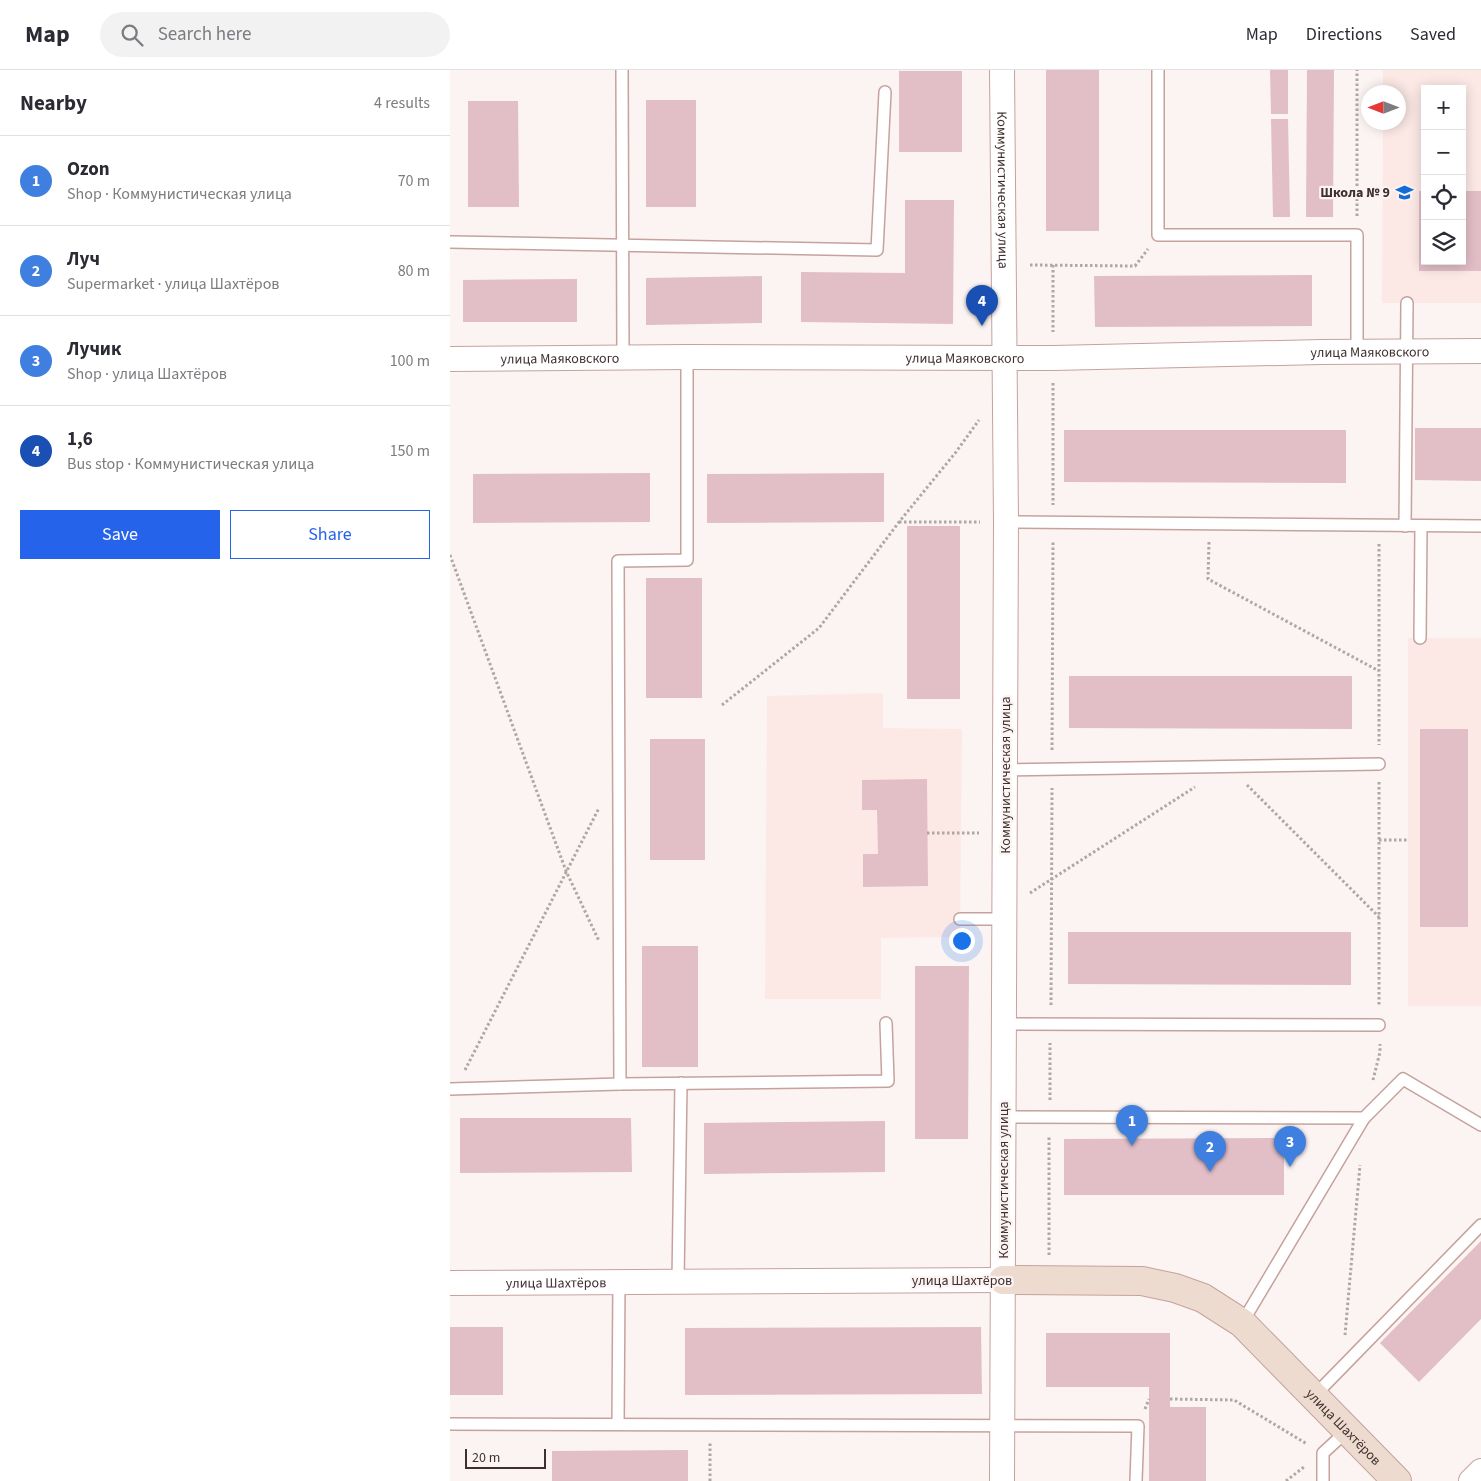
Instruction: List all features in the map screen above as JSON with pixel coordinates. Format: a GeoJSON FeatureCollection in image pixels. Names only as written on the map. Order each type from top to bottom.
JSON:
{"type":"FeatureCollection","features":[{"type":"Feature","properties":{"kind":"street","name":"Коммунистическая улица"},"geometry":{"type":"LineString","coordinates":[[1002,70],[1006,522],[1002,1481]]}},
{"type":"Feature","properties":{"kind":"street","name":"улица Маяковского"},"geometry":{"type":"LineString","coordinates":[[450,359],[623,357],[1004,358],[1481,351]]}},
{"type":"Feature","properties":{"kind":"street","name":"улица Шахтёров"},"geometry":{"type":"LineString","coordinates":[[450,1283],[1142,1281],[1174,1288],[1203,1298],[1242,1323],[1397,1481]]}},
{"type":"Feature","properties":{"kind":"street"},"geometry":{"type":"LineString","coordinates":[[1470,1481],[1481,1470]]}},
{"type":"Feature","properties":{"kind":"lane"},"geometry":{"type":"LineString","coordinates":[[622,70],[623,357]]}},
{"type":"Feature","properties":{"kind":"lane"},"geometry":{"type":"LineString","coordinates":[[1158,70],[1158,234],[1356,234],[1356,352]]}},
{"type":"Feature","properties":{"kind":"lane"},"geometry":{"type":"LineString","coordinates":[[450,242],[878,250],[885,92]]}},
{"type":"Feature","properties":{"kind":"lane"},"geometry":{"type":"LineString","coordinates":[[1405,526],[1407,303]]}},
{"type":"Feature","properties":{"kind":"lane"},"geometry":{"type":"LineString","coordinates":[[620,1084],[618,561],[687,560],[687,357]]}},
{"type":"Feature","properties":{"kind":"lane"},"geometry":{"type":"LineString","coordinates":[[1006,522],[1481,526]]}},
{"type":"Feature","properties":{"kind":"lane"},"geometry":{"type":"LineString","coordinates":[[1420,638],[1421,526]]}},
{"type":"Feature","properties":{"kind":"lane"},"geometry":{"type":"LineString","coordinates":[[1005,770],[1380,764]]}},
{"type":"Feature","properties":{"kind":"lane"},"geometry":{"type":"LineString","coordinates":[[960,919],[1004,914]]}},
{"type":"Feature","properties":{"kind":"lane"},"geometry":{"type":"LineString","coordinates":[[452,1089],[620,1084],[888,1081],[886,1023]]}},
{"type":"Feature","properties":{"kind":"lane"},"geometry":{"type":"LineString","coordinates":[[1004,1024],[1380,1025]]}},
{"type":"Feature","properties":{"kind":"lane"},"geometry":{"type":"LineString","coordinates":[[1242,1323],[1364,1118],[1403,1079],[1481,1125]]}},
{"type":"Feature","properties":{"kind":"lane"},"geometry":{"type":"LineString","coordinates":[[678,1282],[681,1083]]}},
{"type":"Feature","properties":{"kind":"lane"},"geometry":{"type":"LineString","coordinates":[[1003,1117],[1364,1118]]}},
{"type":"Feature","properties":{"kind":"lane"},"geometry":{"type":"LineString","coordinates":[[1314,1396],[1481,1225]]}},
{"type":"Feature","properties":{"kind":"lane"},"geometry":{"type":"LineString","coordinates":[[618,1424],[619,1282]]}},
{"type":"Feature","properties":{"kind":"lane"},"geometry":{"type":"LineString","coordinates":[[450,1424],[1138,1426],[1136,1481]]}},
{"type":"Feature","properties":{"kind":"lane"},"geometry":{"type":"LineString","coordinates":[[1323,1481],[1323,1453],[1348,1430]]}},
{"type":"Feature","properties":{"kind":"path"},"geometry":{"type":"LineString","coordinates":[[1356,234],[1357,70]]}},
{"type":"Feature","properties":{"kind":"path"},"geometry":{"type":"LineString","coordinates":[[1004,264],[1135,266],[1158,234]]}},
{"type":"Feature","properties":{"kind":"path"},"geometry":{"type":"LineString","coordinates":[[722,706],[820,628],[899,522],[956,452],[1005,384]]}},
{"type":"Feature","properties":{"kind":"path"},"geometry":{"type":"LineString","coordinates":[[899,522],[1006,522]]}},
{"type":"Feature","properties":{"kind":"path"},"geometry":{"type":"LineString","coordinates":[[1209,524],[1208,579],[1379,671]]}},
{"type":"Feature","properties":{"kind":"path"},"geometry":{"type":"LineString","coordinates":[[1343,1367],[1364,1118],[1380,1052],[1379,526]]}},
{"type":"Feature","properties":{"kind":"path"},"geometry":{"type":"LineString","coordinates":[[450,556],[566,871],[619,985]]}},
{"type":"Feature","properties":{"kind":"path"},"geometry":{"type":"LineString","coordinates":[[1004,914],[1227,766],[1380,917]]}},
{"type":"Feature","properties":{"kind":"path"},"geometry":{"type":"LineString","coordinates":[[452,1089],[619,770]]}},
{"type":"Feature","properties":{"kind":"path"},"geometry":{"type":"LineString","coordinates":[[927,833],[1004,833]]}},
{"type":"Feature","properties":{"kind":"path"},"geometry":{"type":"LineString","coordinates":[[1380,840],[1408,840]]}},
{"type":"Feature","properties":{"kind":"path"},"geometry":{"type":"LineString","coordinates":[[1170,1399],[1234,1400],[1323,1453]]}},
{"type":"Feature","properties":{"kind":"path"},"geometry":{"type":"LineString","coordinates":[[710,1424],[710,1481]]}},
{"type":"Feature","properties":{"kind":"shaded area","name":"Школа № 9"},"geometry":{"type":"Polygon","coordinates":[[[1383,70],[1481,70],[1481,303],[1382,303],[1383,130],[1406,130],[1406,85],[1383,85],[1383,70]]]}},
{"type":"Feature","properties":{"kind":"shaded area"},"geometry":{"type":"Polygon","coordinates":[[[1408,638],[1481,638],[1481,1006],[1408,1006],[1408,638]]]}},
{"type":"Feature","properties":{"kind":"shaded area"},"geometry":{"type":"Polygon","coordinates":[[[883,693],[883,728],[962,729],[960,937],[881,938],[881,999],[765,999],[767,696],[883,693]]]}},
{"type":"Feature","properties":{"kind":"building"},"geometry":{"type":"Polygon","coordinates":[[[1046,70],[1099,70],[1099,231],[1046,231],[1046,70]]]}},
{"type":"Feature","properties":{"kind":"building"},"geometry":{"type":"Polygon","coordinates":[[[1270,70],[1288,70],[1288,114],[1271,114],[1270,70]]]}},
{"type":"Feature","properties":{"kind":"building"},"geometry":{"type":"Polygon","coordinates":[[[1307,70],[1334,70],[1333,217],[1306,217],[1307,70]]]}},
{"type":"Feature","properties":{"kind":"building"},"geometry":{"type":"Polygon","coordinates":[[[899,71],[962,71],[962,152],[899,152],[899,71]]]}},
{"type":"Feature","properties":{"kind":"building"},"geometry":{"type":"Polygon","coordinates":[[[646,100],[696,100],[696,207],[646,207],[646,100]]]}},
{"type":"Feature","properties":{"kind":"building"},"geometry":{"type":"Polygon","coordinates":[[[468,101],[518,101],[519,207],[468,207],[468,101]]]}},
{"type":"Feature","properties":{"kind":"building"},"geometry":{"type":"Polygon","coordinates":[[[1271,119],[1288,119],[1290,217],[1273,217],[1271,119]]]}},
{"type":"Feature","properties":{"kind":"building"},"geometry":{"type":"Polygon","coordinates":[[[1419,191],[1421,191],[1421,265],[1466,265],[1466,191],[1481,191],[1481,271],[1419,271],[1419,191]]]}},
{"type":"Feature","properties":{"kind":"building"},"geometry":{"type":"Polygon","coordinates":[[[905,200],[954,200],[953,324],[801,322],[801,272],[905,273],[905,200]]]}},
{"type":"Feature","properties":{"kind":"building"},"geometry":{"type":"Polygon","coordinates":[[[1312,275],[1312,326],[1095,327],[1094,276],[1312,275]]]}},
{"type":"Feature","properties":{"kind":"building"},"geometry":{"type":"Polygon","coordinates":[[[762,276],[762,323],[646,325],[646,278],[762,276]]]}},
{"type":"Feature","properties":{"kind":"building"},"geometry":{"type":"Polygon","coordinates":[[[577,279],[577,322],[463,322],[463,280],[577,279]]]}},
{"type":"Feature","properties":{"kind":"building"},"geometry":{"type":"Polygon","coordinates":[[[1415,428],[1481,428],[1481,481],[1415,480],[1415,428]]]}},
{"type":"Feature","properties":{"kind":"building"},"geometry":{"type":"Polygon","coordinates":[[[1064,430],[1346,430],[1346,483],[1064,482],[1064,430]]]}},
{"type":"Feature","properties":{"kind":"building"},"geometry":{"type":"Polygon","coordinates":[[[650,473],[650,522],[473,523],[473,474],[650,473]]]}},
{"type":"Feature","properties":{"kind":"building"},"geometry":{"type":"Polygon","coordinates":[[[884,473],[884,522],[707,523],[707,474],[884,473]]]}},
{"type":"Feature","properties":{"kind":"building"},"geometry":{"type":"Polygon","coordinates":[[[907,526],[960,526],[960,699],[907,699],[907,526]]]}},
{"type":"Feature","properties":{"kind":"building"},"geometry":{"type":"Polygon","coordinates":[[[646,578],[702,578],[702,698],[646,698],[646,578]]]}},
{"type":"Feature","properties":{"kind":"building"},"geometry":{"type":"Polygon","coordinates":[[[1069,676],[1352,676],[1352,729],[1069,728],[1069,676]]]}},
{"type":"Feature","properties":{"kind":"building"},"geometry":{"type":"Polygon","coordinates":[[[1420,729],[1468,729],[1468,927],[1420,927],[1420,729]]]}},
{"type":"Feature","properties":{"kind":"building"},"geometry":{"type":"Polygon","coordinates":[[[650,739],[705,739],[705,860],[650,860],[650,739]]]}},
{"type":"Feature","properties":{"kind":"building"},"geometry":{"type":"Polygon","coordinates":[[[927,779],[928,886],[863,887],[863,854],[878,854],[877,810],[862,810],[862,780],[927,779]]]}},
{"type":"Feature","properties":{"kind":"building"},"geometry":{"type":"Polygon","coordinates":[[[1068,932],[1351,932],[1351,985],[1068,984],[1068,932]]]}},
{"type":"Feature","properties":{"kind":"building"},"geometry":{"type":"Polygon","coordinates":[[[642,946],[698,946],[698,1067],[642,1067],[642,946]]]}},
{"type":"Feature","properties":{"kind":"building"},"geometry":{"type":"Polygon","coordinates":[[[915,966],[969,966],[968,1139],[915,1139],[915,966]]]}},
{"type":"Feature","properties":{"kind":"building"},"geometry":{"type":"Polygon","coordinates":[[[460,1118],[631,1118],[632,1172],[460,1173],[460,1118]]]}},
{"type":"Feature","properties":{"kind":"building"},"geometry":{"type":"Polygon","coordinates":[[[885,1121],[885,1172],[704,1174],[704,1123],[885,1121]]]}},
{"type":"Feature","properties":{"kind":"building"},"geometry":{"type":"Polygon","coordinates":[[[1284,1138],[1284,1195],[1064,1195],[1064,1139],[1284,1138]]]}},
{"type":"Feature","properties":{"kind":"building"},"geometry":{"type":"Polygon","coordinates":[[[1481,1241],[1481,1319],[1419,1382],[1380,1343],[1481,1241]]]}},
{"type":"Feature","properties":{"kind":"building"},"geometry":{"type":"Polygon","coordinates":[[[450,1327],[503,1327],[503,1395],[450,1395],[450,1327]]]}},
{"type":"Feature","properties":{"kind":"building"},"geometry":{"type":"Polygon","coordinates":[[[981,1327],[982,1394],[685,1395],[685,1328],[981,1327]]]}},
{"type":"Feature","properties":{"kind":"building"},"geometry":{"type":"Polygon","coordinates":[[[1046,1333],[1170,1333],[1170,1407],[1206,1407],[1206,1481],[1149,1481],[1149,1387],[1046,1387],[1046,1333]]]}},
{"type":"Feature","properties":{"kind":"building"},"geometry":{"type":"Polygon","coordinates":[[[688,1450],[688,1481],[552,1481],[552,1451],[688,1450]]]}},
{"type":"Feature","properties":{"kind":"place","name":"Школа № 9"},"geometry":{"type":"Point","coordinates":[1404,192]}},
{"type":"Feature","properties":{"kind":"place","name":"1,6"},"geometry":{"type":"Point","coordinates":[982,326]}},
{"type":"Feature","properties":{"kind":"place","name":"Ozon"},"geometry":{"type":"Point","coordinates":[1132,1146]}},
{"type":"Feature","properties":{"kind":"place","name":"Лучик"},"geometry":{"type":"Point","coordinates":[1290,1167]}},
{"type":"Feature","properties":{"kind":"place","name":"Луч"},"geometry":{"type":"Point","coordinates":[1210,1172]}}]}
